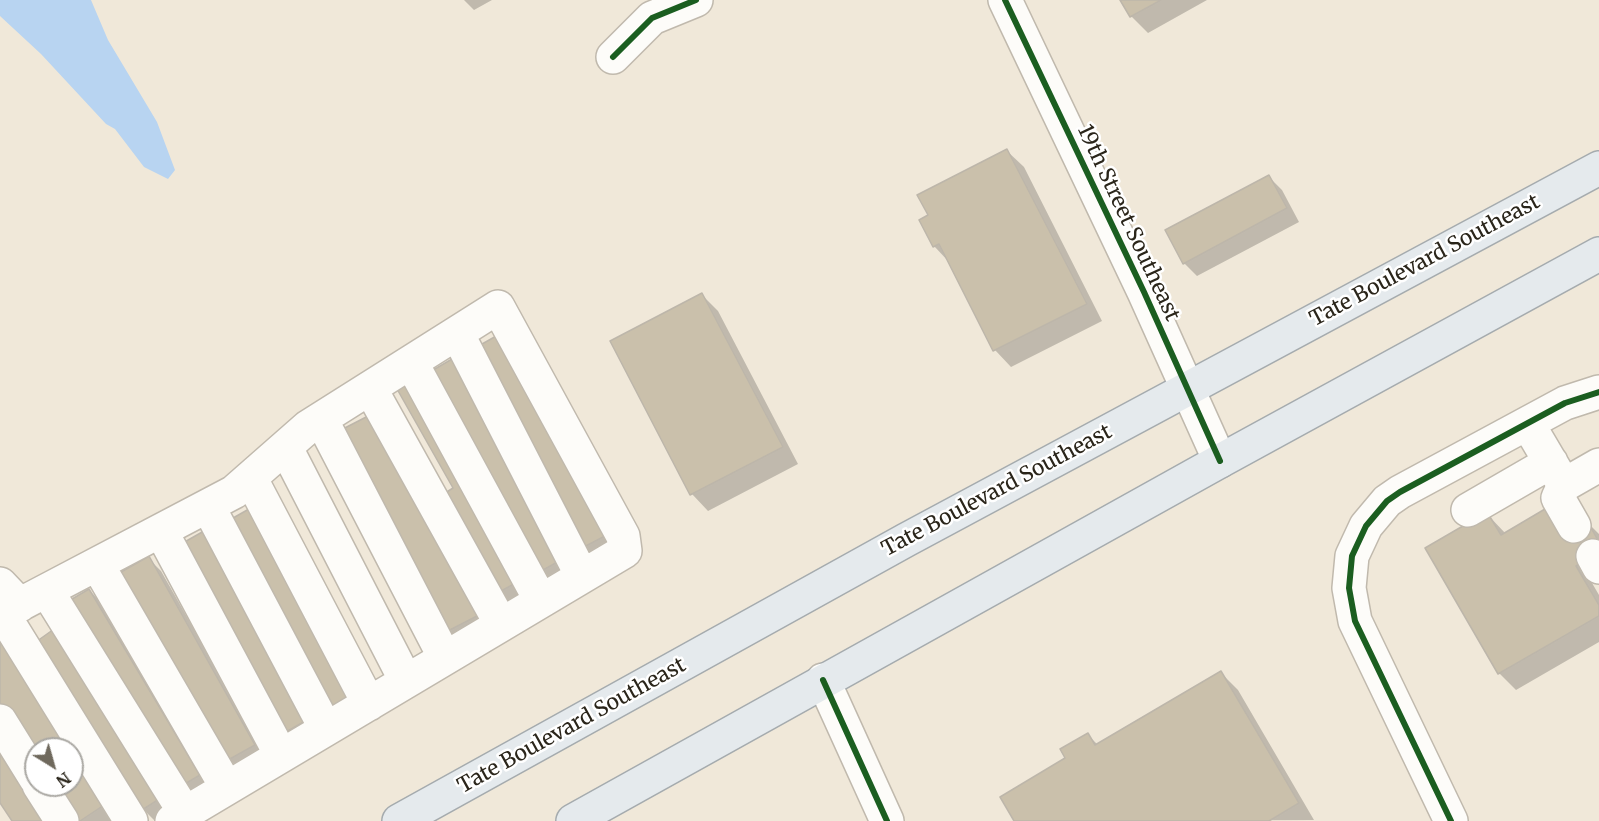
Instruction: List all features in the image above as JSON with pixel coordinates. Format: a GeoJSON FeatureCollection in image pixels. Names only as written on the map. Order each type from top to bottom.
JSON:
{"type":"FeatureCollection","features":[{"type":"Feature","properties":{"kind":"main road","name":"Tate Boulevard Southeast"},"geometry":{"type":"LineString","coordinates":[[399,821],[895,546],[1599,168]]}},
{"type":"Feature","properties":{"kind":"main road"},"geometry":{"type":"LineString","coordinates":[[573,821],[823,680],[1599,254]]}},
{"type":"Feature","properties":{"kind":"street"},"geometry":{"type":"LineString","coordinates":[[613,57],[651,18],[696,0]]}},
{"type":"Feature","properties":{"kind":"street","name":"19th Street Southeast"},"geometry":{"type":"LineString","coordinates":[[1005,0],[1144,292],[1220,461]]}},
{"type":"Feature","properties":{"kind":"street"},"geometry":{"type":"LineString","coordinates":[[498,307],[623,536],[625,551],[179,817],[14,602],[97,564],[234,492],[321,419],[498,307]]}},
{"type":"Feature","properties":{"kind":"street"},"geometry":{"type":"LineString","coordinates":[[458,333],[582,576]]}},
{"type":"Feature","properties":{"kind":"street"},"geometry":{"type":"LineString","coordinates":[[411,362],[541,601]]}},
{"type":"Feature","properties":{"kind":"street"},"geometry":{"type":"LineString","coordinates":[[370,388],[501,624]]}},
{"type":"Feature","properties":{"kind":"street"},"geometry":{"type":"LineString","coordinates":[[1451,821],[1355,621],[1349,588],[1352,556],[1366,526],[1387,501],[1565,403],[1599,393]]}},
{"type":"Feature","properties":{"kind":"street"},"geometry":{"type":"LineString","coordinates":[[321,419],[445,658]]}},
{"type":"Feature","properties":{"kind":"street"},"geometry":{"type":"LineString","coordinates":[[1528,424],[1557,474],[1558,498],[1574,526]]}},
{"type":"Feature","properties":{"kind":"street"},"geometry":{"type":"LineString","coordinates":[[286,448],[406,681]]}},
{"type":"Feature","properties":{"kind":"street"},"geometry":{"type":"LineString","coordinates":[[1468,510],[1557,474],[1599,465]]}},
{"type":"Feature","properties":{"kind":"street"},"geometry":{"type":"LineString","coordinates":[[250,479],[369,704]]}},
{"type":"Feature","properties":{"kind":"street"},"geometry":{"type":"LineString","coordinates":[[208,506],[326,729]]}},
{"type":"Feature","properties":{"kind":"street"},"geometry":{"type":"LineString","coordinates":[[161,531],[282,755]]}},
{"type":"Feature","properties":{"kind":"street"},"geometry":{"type":"LineString","coordinates":[[97,564],[227,788]]}},
{"type":"Feature","properties":{"kind":"street"},"geometry":{"type":"LineString","coordinates":[[14,602],[132,821]]}},
{"type":"Feature","properties":{"kind":"street"},"geometry":{"type":"LineString","coordinates":[[823,680],[887,821]]}},
{"type":"Feature","properties":{"kind":"street"},"geometry":{"type":"LineString","coordinates":[[0,721],[24,760]]}},
{"type":"Feature","properties":{"kind":"street"},"geometry":{"type":"LineString","coordinates":[[47,797],[62,821]]}},
{"type":"Feature","properties":{"kind":"water"},"geometry":{"type":"Polygon","coordinates":[[[0,0],[91,0],[108,40],[157,122],[175,170],[168,179],[144,167],[115,129],[106,124],[41,54],[0,16],[0,0]]]}},
{"type":"Feature","properties":{"kind":"building"},"geometry":{"type":"Polygon","coordinates":[[[1120,0],[1161,0],[1130,17],[1120,0]]]}},
{"type":"Feature","properties":{"kind":"building"},"geometry":{"type":"Polygon","coordinates":[[[1007,149],[1087,304],[993,351],[939,244],[933,247],[919,220],[928,215],[917,195],[1007,149]]]}},
{"type":"Feature","properties":{"kind":"building"},"geometry":{"type":"Polygon","coordinates":[[[1269,175],[1287,208],[1183,264],[1165,230],[1269,175]]]}},
{"type":"Feature","properties":{"kind":"building"},"geometry":{"type":"Polygon","coordinates":[[[702,293],[783,447],[690,495],[610,341],[702,293]]]}},
{"type":"Feature","properties":{"kind":"building"},"geometry":{"type":"Polygon","coordinates":[[[498,335],[605,536],[582,548],[475,348],[498,335]]]}},
{"type":"Feature","properties":{"kind":"building"},"geometry":{"type":"Polygon","coordinates":[[[452,359],[561,560],[536,574],[428,373],[452,359]]]}},
{"type":"Feature","properties":{"kind":"building"},"geometry":{"type":"Polygon","coordinates":[[[409,382],[521,580],[494,595],[439,497],[453,488],[397,389],[409,382]]]}},
{"type":"Feature","properties":{"kind":"building"},"geometry":{"type":"Polygon","coordinates":[[[372,414],[479,615],[444,633],[337,432],[372,414]]]}},
{"type":"Feature","properties":{"kind":"building"},"geometry":{"type":"Polygon","coordinates":[[[249,509],[355,695],[331,708],[226,522],[249,509]]]}},
{"type":"Feature","properties":{"kind":"building"},"geometry":{"type":"Polygon","coordinates":[[[1545,509],[1586,519],[1599,542],[1599,552],[1576,566],[1599,605],[1599,616],[1498,674],[1425,548],[1487,512],[1501,535],[1545,509]]]}},
{"type":"Feature","properties":{"kind":"building"},"geometry":{"type":"Polygon","coordinates":[[[204,531],[309,719],[286,732],[181,544],[204,531]]]}},
{"type":"Feature","properties":{"kind":"building"},"geometry":{"type":"Polygon","coordinates":[[[149,556],[255,745],[228,760],[121,572],[149,556]]]}},
{"type":"Feature","properties":{"kind":"building"},"geometry":{"type":"Polygon","coordinates":[[[89,589],[200,775],[178,788],[67,602],[89,589]]]}},
{"type":"Feature","properties":{"kind":"building"},"geometry":{"type":"Polygon","coordinates":[[[54,629],[164,796],[142,810],[33,644],[54,629]]]}},
{"type":"Feature","properties":{"kind":"building"},"geometry":{"type":"Polygon","coordinates":[[[3,641],[67,737],[26,737],[0,705],[0,643],[3,641]]]}},
{"type":"Feature","properties":{"kind":"building"},"geometry":{"type":"Polygon","coordinates":[[[1221,671],[1299,803],[1269,821],[1014,821],[1000,797],[1065,758],[1060,749],[1088,733],[1095,745],[1221,671]]]}},
{"type":"Feature","properties":{"kind":"building"},"geometry":{"type":"Polygon","coordinates":[[[0,749],[24,787],[24,797],[31,797],[46,821],[12,821],[0,803],[0,749]]]}},
{"type":"Feature","properties":{"kind":"building"},"geometry":{"type":"Polygon","coordinates":[[[84,762],[110,801],[78,821],[61,797],[84,797],[84,762]]]}},
{"type":"Feature","properties":{"kind":"cycle path"},"geometry":{"type":"LineString","coordinates":[[613,57],[652,18],[696,0]]}},
{"type":"Feature","properties":{"kind":"cycle path"},"geometry":{"type":"LineString","coordinates":[[1005,0],[1144,292],[1220,461]]}},
{"type":"Feature","properties":{"kind":"cycle path"},"geometry":{"type":"LineString","coordinates":[[1451,821],[1355,621],[1349,588],[1352,556],[1366,526],[1387,501],[1400,492],[1565,403],[1599,392]]}},
{"type":"Feature","properties":{"kind":"cycle path"},"geometry":{"type":"LineString","coordinates":[[823,680],[887,821]]}}]}
